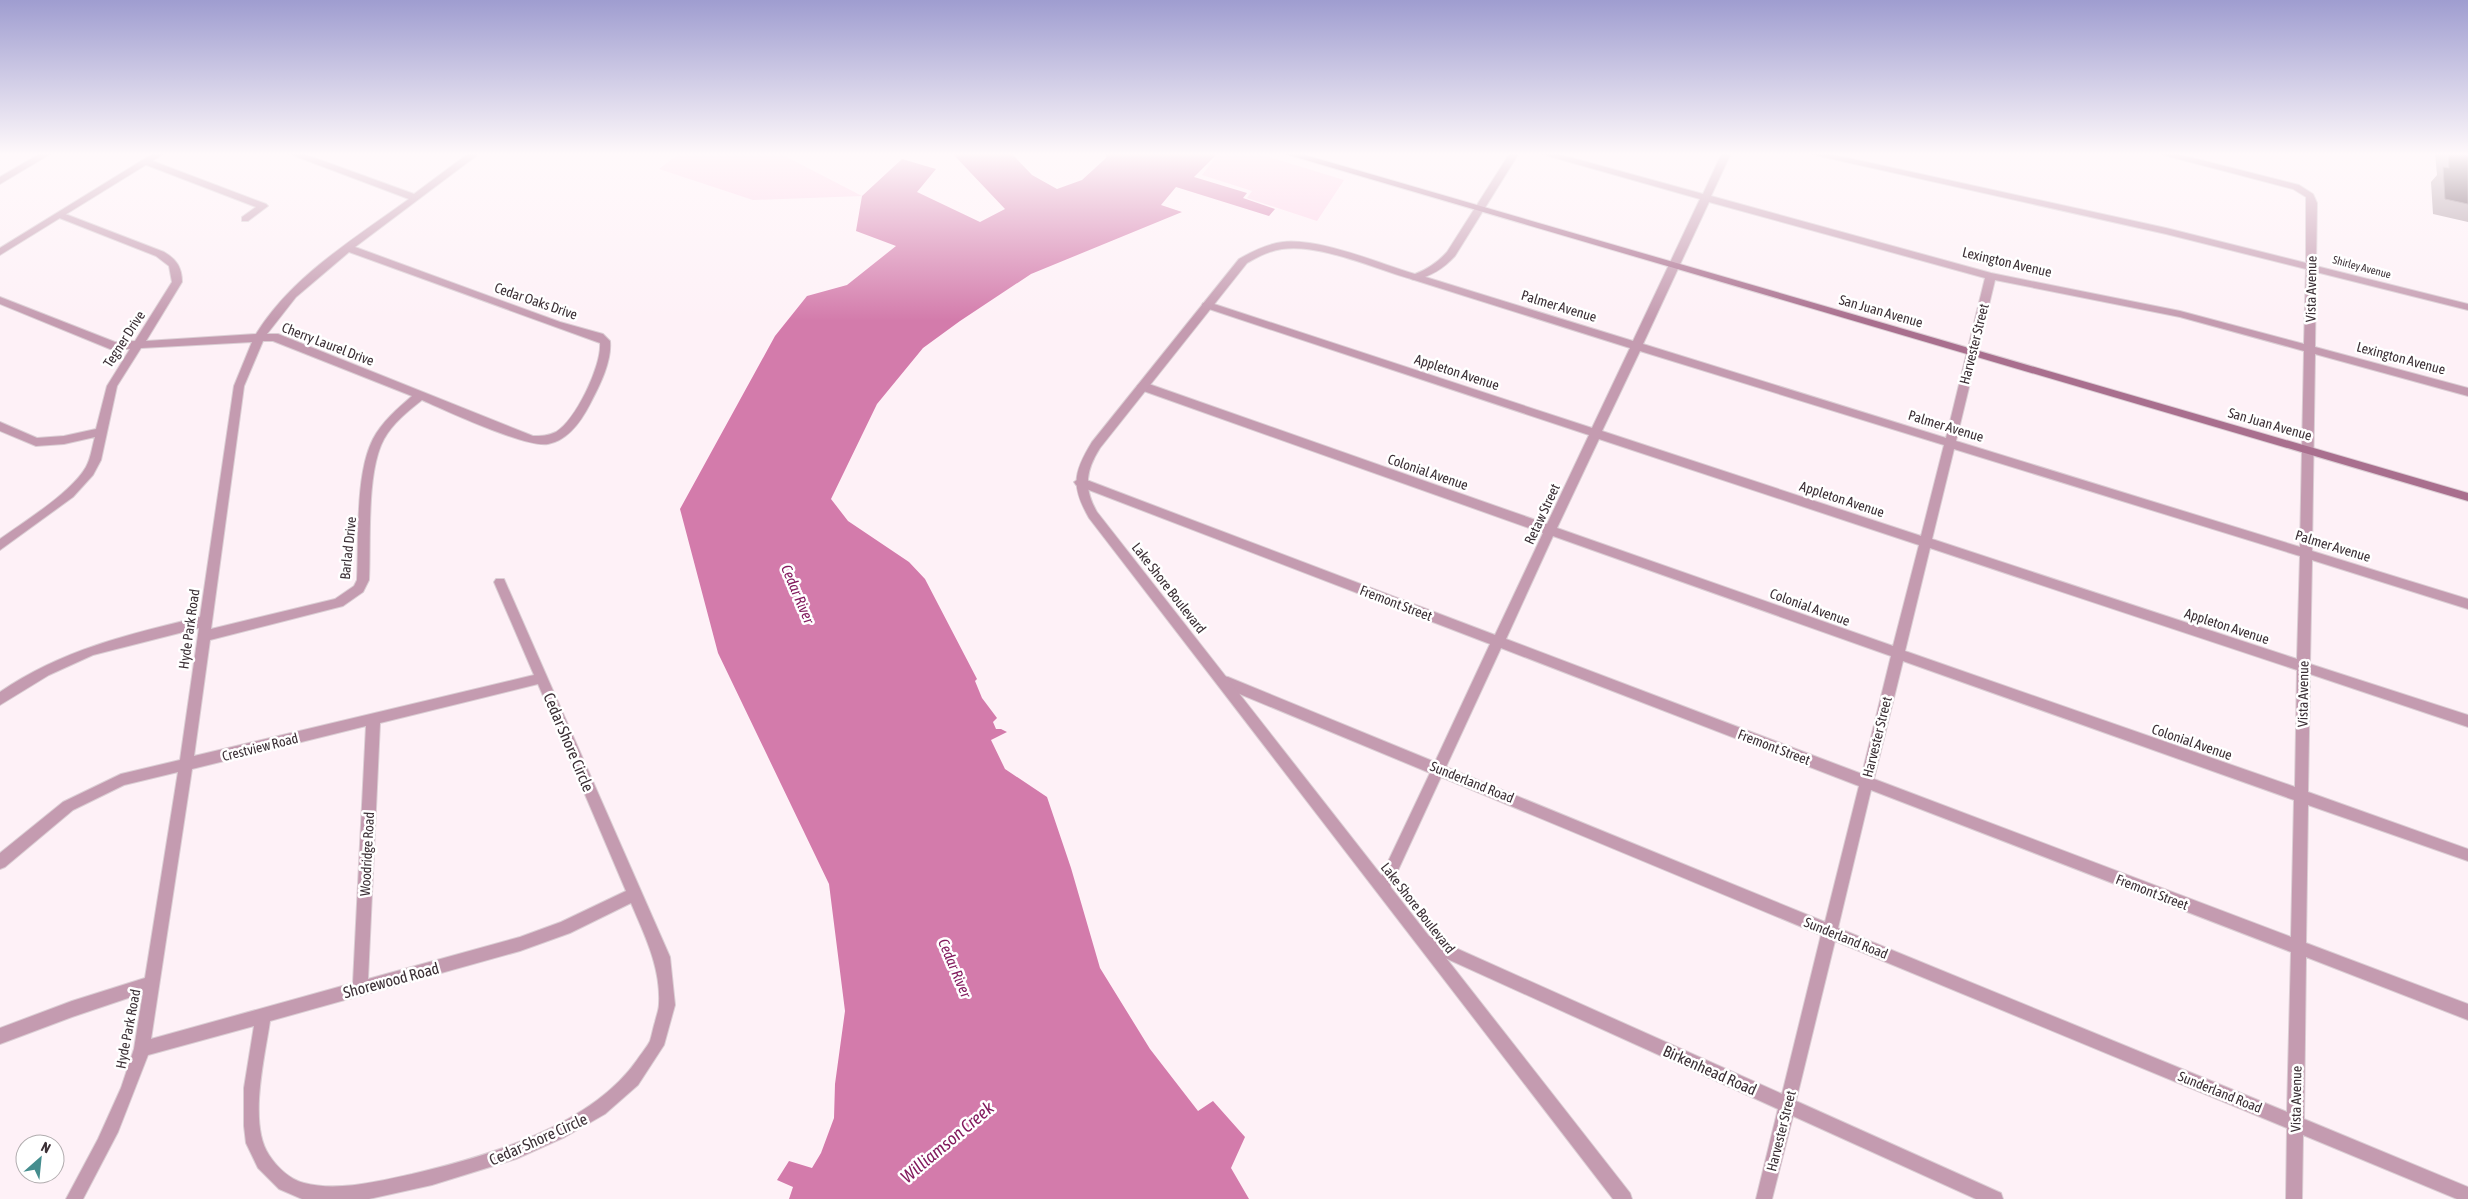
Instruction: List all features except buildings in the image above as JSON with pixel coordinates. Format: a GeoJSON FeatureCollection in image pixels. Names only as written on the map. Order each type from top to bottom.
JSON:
{"type":"FeatureCollection","features":[{"type":"Feature","properties":{"kind":"main road","name":"San Juan Avenue"},"geometry":{"type":"LineString","coordinates":[[1476,209],[2468,497]]}},
{"type":"Feature","properties":{"kind":"street"},"geometry":{"type":"LineString","coordinates":[[0,252],[70,209]]}},
{"type":"Feature","properties":{"kind":"street"},"geometry":{"type":"LineString","coordinates":[[244,219],[259,209]]}},
{"type":"Feature","properties":{"kind":"street","name":"Hyde Park Road"},"geometry":{"type":"LineString","coordinates":[[74,1199],[115,1123],[132,1082],[142,1049],[186,764],[239,386],[257,338],[283,303],[299,286],[401,209]]}},
{"type":"Feature","properties":{"kind":"street","name":"Retaw Street"},"geometry":{"type":"LineString","coordinates":[[1383,887],[1702,209]]}},
{"type":"Feature","properties":{"kind":"street","name":"Lexington Avenue"},"geometry":{"type":"LineString","coordinates":[[1747,209],[1990,276],[2180,314],[2468,392]]}},
{"type":"Feature","properties":{"kind":"street","name":"Shirley Avenue"},"geometry":{"type":"LineString","coordinates":[[2064,209],[2133,223],[2311,266],[2468,307]]}},
{"type":"Feature","properties":{"kind":"street","name":"Vista Avenue"},"geometry":{"type":"LineString","coordinates":[[2294,1199],[2312,209]]}},
{"type":"Feature","properties":{"kind":"street"},"geometry":{"type":"LineString","coordinates":[[1080,482],[1083,467],[1090,455],[1142,386],[1243,262],[1263,249],[1302,244],[1415,277],[1440,267],[1480,210]]}},
{"type":"Feature","properties":{"kind":"street","name":"Tegner Drive"},"geometry":{"type":"LineString","coordinates":[[0,545],[79,485],[95,460],[112,386],[137,344],[173,291],[178,272],[174,264],[160,254],[60,215]]}},
{"type":"Feature","properties":{"kind":"street","name":"Cedar Oaks Drive"},"geometry":{"type":"LineString","coordinates":[[348,248],[556,324],[592,334],[605,342],[606,352],[582,408],[564,434],[552,440]]}},
{"type":"Feature","properties":{"kind":"street","name":"Harvester Street"},"geometry":{"type":"LineString","coordinates":[[1764,1199],[1990,276]]}},
{"type":"Feature","properties":{"kind":"street","name":"Palmer Avenue"},"geometry":{"type":"LineString","coordinates":[[1415,277],[2468,604]]}},
{"type":"Feature","properties":{"kind":"street","name":"Cherry Laurel Drive"},"geometry":{"type":"LineString","coordinates":[[0,300],[106,344],[274,337],[532,440],[542,442],[552,440]]}},
{"type":"Feature","properties":{"kind":"street","name":"Appleton Avenue"},"geometry":{"type":"LineString","coordinates":[[1207,305],[2468,721]]}},
{"type":"Feature","properties":{"kind":"street","name":"Colonial Avenue"},"geometry":{"type":"LineString","coordinates":[[1142,386],[2468,855]]}},
{"type":"Feature","properties":{"kind":"street","name":"Barlad Drive"},"geometry":{"type":"LineString","coordinates":[[204,636],[338,603],[359,589],[363,580],[371,457],[385,429],[398,414],[420,396]]}},
{"type":"Feature","properties":{"kind":"street"},"geometry":{"type":"LineString","coordinates":[[0,426],[36,442],[64,440],[101,432]]}},
{"type":"Feature","properties":{"kind":"street","name":"Fremont Street"},"geometry":{"type":"LineString","coordinates":[[1080,482],[2468,1012]]}},
{"type":"Feature","properties":{"kind":"street","name":"Lake Shore Boulevard"},"geometry":{"type":"LineString","coordinates":[[1080,482],[1084,502],[1093,515],[1624,1199]]}},
{"type":"Feature","properties":{"kind":"street","name":"Cedar Shore Circle"},"geometry":{"type":"LineString","coordinates":[[263,1015],[251,1112],[251,1132],[258,1155],[271,1172],[286,1184],[307,1192],[331,1195],[385,1190],[476,1166],[553,1136],[591,1116],[621,1093],[643,1067],[656,1045],[664,1026],[668,1001],[668,978],[662,957],[500,582]]}},
{"type":"Feature","properties":{"kind":"street"},"geometry":{"type":"LineString","coordinates":[[0,699],[47,670],[72,658],[117,643],[205,622]]}},
{"type":"Feature","properties":{"kind":"street","name":"Crestview Road"},"geometry":{"type":"LineString","coordinates":[[0,862],[51,818],[86,795],[120,780],[542,678]]}},
{"type":"Feature","properties":{"kind":"street","name":"Sunderland Road"},"geometry":{"type":"LineString","coordinates":[[1223,681],[2468,1196]]}},
{"type":"Feature","properties":{"kind":"street","name":"Woodridge Road"},"geometry":{"type":"LineString","coordinates":[[360,988],[373,719]]}},
{"type":"Feature","properties":{"kind":"street","name":"Shorewood Road"},"geometry":{"type":"LineString","coordinates":[[142,1049],[520,944],[565,928],[635,894]]}},
{"type":"Feature","properties":{"kind":"street","name":"Birkenhead Road"},"geometry":{"type":"LineString","coordinates":[[1426,942],[1995,1199]]}},
{"type":"Feature","properties":{"kind":"street"},"geometry":{"type":"LineString","coordinates":[[0,1036],[72,1009],[152,983]]}},
{"type":"Feature","properties":{"kind":"shaded area"},"geometry":{"type":"Polygon","coordinates":[[[1280,209],[1325,209],[1317,221],[1280,209]]]}},
{"type":"Feature","properties":{"kind":"water"},"geometry":{"type":"Polygon","coordinates":[[[860,209],[953,209],[980,222],[1005,209],[1173,209],[1182,212],[1031,274],[923,348],[877,404],[831,499],[848,521],[909,562],[925,579],[977,679],[975,681],[982,698],[997,718],[993,722],[996,729],[1007,732],[991,740],[1005,769],[1047,797],[1071,868],[1100,968],[1150,1049],[1198,1111],[1213,1101],[1245,1137],[1231,1168],[1249,1199],[789,1199],[793,1187],[777,1180],[789,1161],[812,1168],[821,1153],[834,1118],[835,1084],[845,1011],[829,884],[718,653],[680,509],[775,336],[807,296],[847,285],[896,246],[856,231],[860,209]]]}},
{"type":"Feature","properties":{"kind":"water"},"geometry":{"type":"Polygon","coordinates":[[[1246,209],[1275,209],[1269,216],[1246,209]]]}},
{"type":"Feature","properties":{"kind":"water label","name":"Cedar River"},"geometry":{"type":"Point","coordinates":[798,594]}},
{"type":"Feature","properties":{"kind":"water label","name":"Cedar River"},"geometry":{"type":"Point","coordinates":[955,968]}},
{"type":"Feature","properties":{"kind":"water label","name":"Williamson Creek"},"geometry":{"type":"Point","coordinates":[947,1142]}}]}
